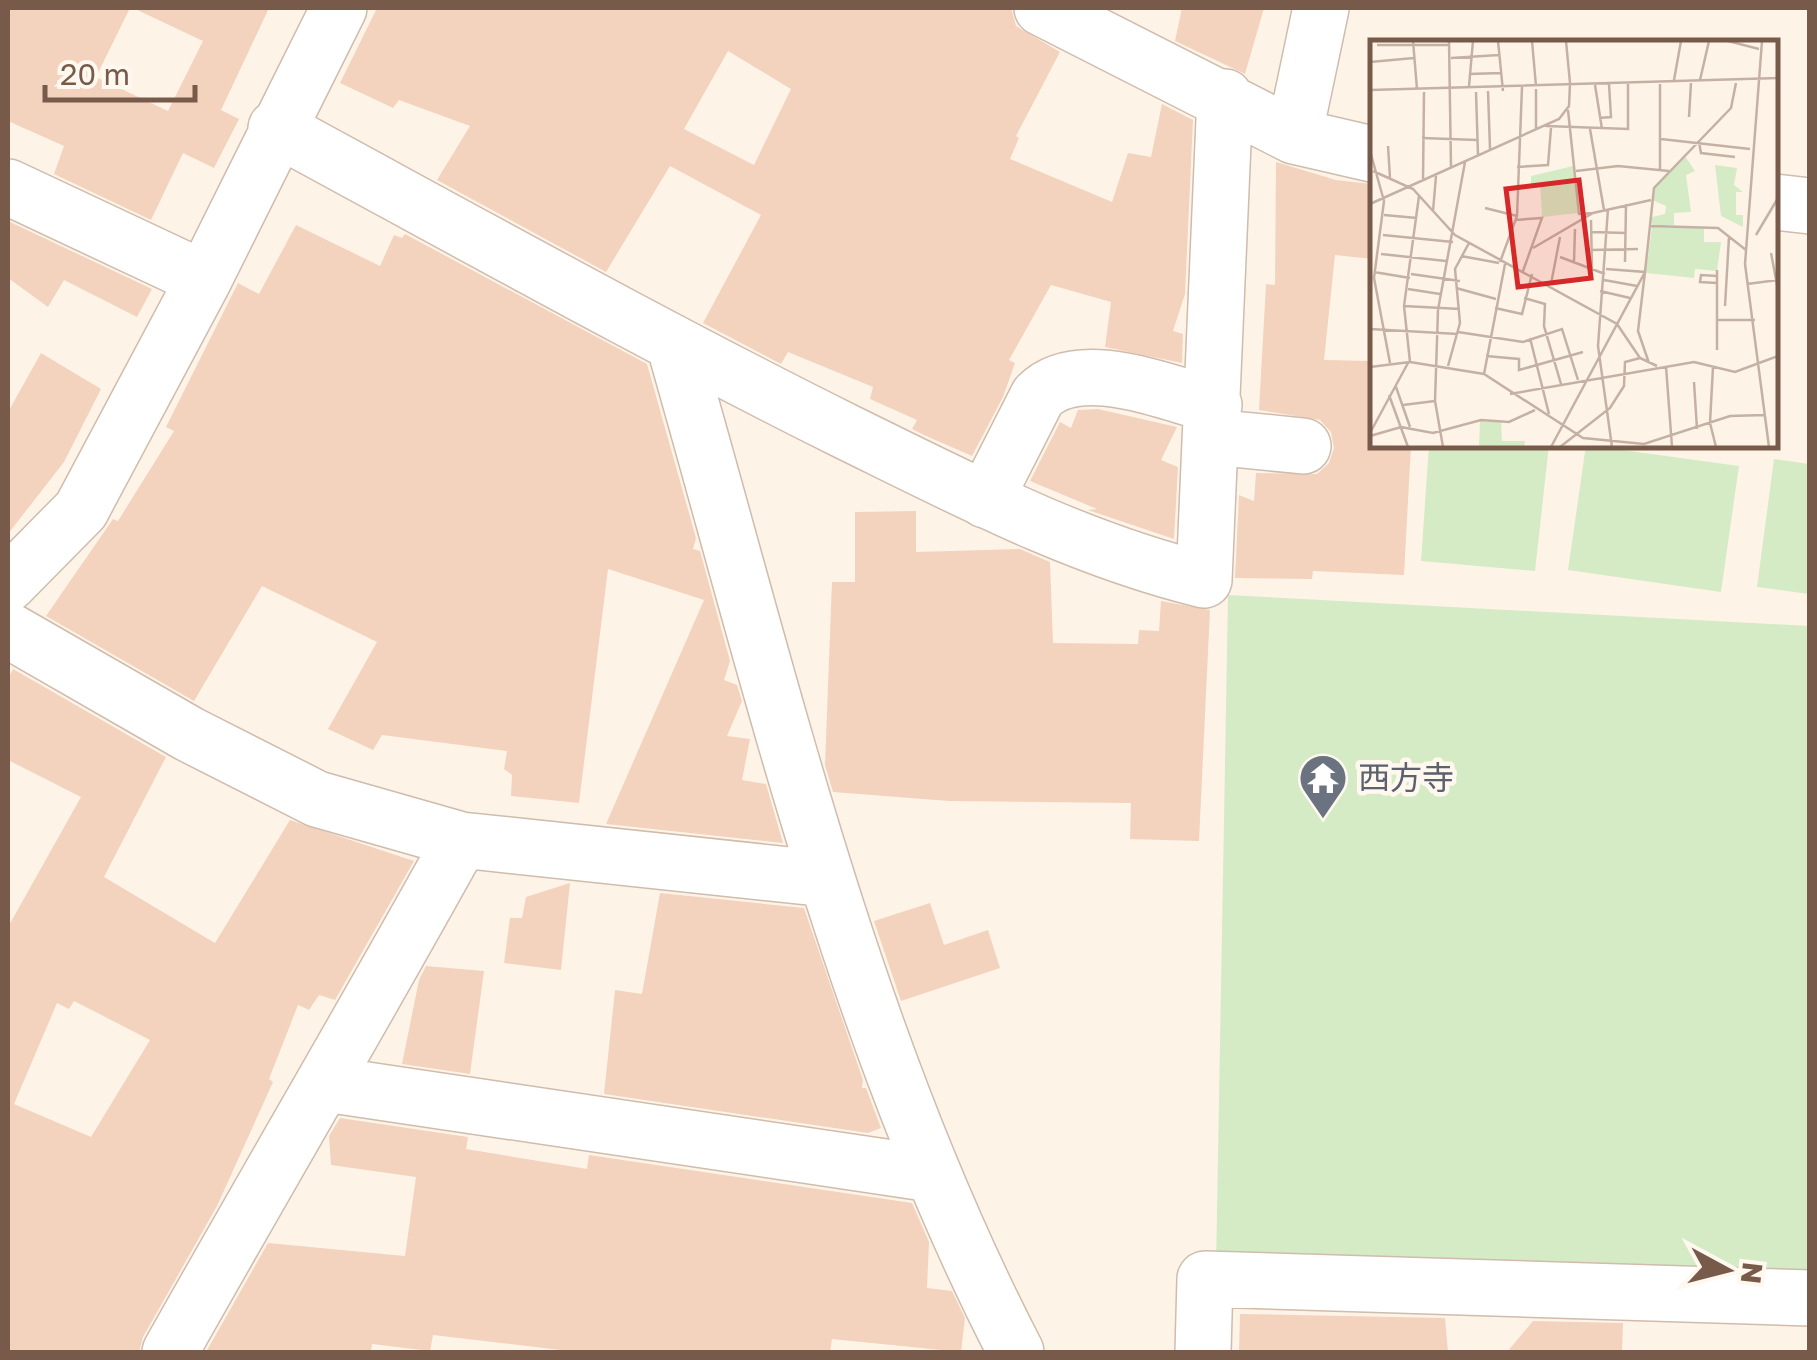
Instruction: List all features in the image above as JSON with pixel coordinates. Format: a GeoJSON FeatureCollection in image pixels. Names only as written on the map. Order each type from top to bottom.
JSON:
{"type":"FeatureCollection","features":[{"type":"Feature","properties":{"kind":"street"},"geometry":{"type":"LineString","coordinates":[[8,584],[82,510],[339,8]]}},
{"type":"Feature","properties":{"kind":"street"},"geometry":{"type":"LineString","coordinates":[[1042,8],[1294,136],[1370,154]]}},
{"type":"Feature","properties":{"kind":"street"},"geometry":{"type":"LineString","coordinates":[[1294,136],[1321,8]]}},
{"type":"Feature","properties":{"kind":"street"},"geometry":{"type":"LineString","coordinates":[[276,128],[675,347],[985,500],[1143,566],[1204,580],[1225,98]]}},
{"type":"Feature","properties":{"kind":"street"},"geometry":{"type":"LineString","coordinates":[[8,187],[204,278]]}},
{"type":"Feature","properties":{"kind":"street"},"geometry":{"type":"LineString","coordinates":[[1777,202],[1810,206]]}},
{"type":"Feature","properties":{"kind":"street"},"geometry":{"type":"LineString","coordinates":[[675,347],[828,879],[932,1174],[1016,1352]]}},
{"type":"Feature","properties":{"kind":"street"},"geometry":{"type":"LineString","coordinates":[[985,500],[1038,396],[1048,386],[1092,377],[1213,421],[1302,446]]}},
{"type":"Feature","properties":{"kind":"street"},"geometry":{"type":"LineString","coordinates":[[8,630],[188,734],[317,799],[460,840],[828,879]]}},
{"type":"Feature","properties":{"kind":"street"},"geometry":{"type":"LineString","coordinates":[[170,1352],[288,1142],[326,1084],[460,840]]}},
{"type":"Feature","properties":{"kind":"street"},"geometry":{"type":"LineString","coordinates":[[326,1084],[932,1174]]}},
{"type":"Feature","properties":{"kind":"street"},"geometry":{"type":"LineString","coordinates":[[1203,1352],[1206,1279],[1810,1298]]}},
{"type":"Feature","properties":{"kind":"green space"},"geometry":{"type":"Polygon","coordinates":[[[1429,448],[1549,448],[1535,571],[1421,561],[1429,448]]]}},
{"type":"Feature","properties":{"kind":"green space"},"geometry":{"type":"Polygon","coordinates":[[[1586,448],[1739,466],[1721,592],[1568,570],[1586,448]]]}},
{"type":"Feature","properties":{"kind":"green space"},"geometry":{"type":"Polygon","coordinates":[[[1774,459],[1809,464],[1809,594],[1757,587],[1774,459]]]}},
{"type":"Feature","properties":{"kind":"green space"},"geometry":{"type":"Polygon","coordinates":[[[1228,595],[1809,626],[1809,1276],[1216,1267],[1228,595]]]}},
{"type":"Feature","properties":{"kind":"building"},"geometry":{"type":"Polygon","coordinates":[[[8,8],[130,8],[96,77],[168,111],[203,41],[133,8],[269,8],[221,110],[239,119],[214,168],[183,153],[151,220],[54,174],[64,146],[8,121],[8,8]]]}},
{"type":"Feature","properties":{"kind":"building"},"geometry":{"type":"Polygon","coordinates":[[[377,8],[1011,8],[1016,26],[1060,52],[1016,136],[1019,138],[1010,159],[1112,202],[1128,153],[1151,157],[1162,104],[1193,120],[1185,294],[1173,331],[1183,334],[1182,363],[1105,347],[1111,302],[1051,285],[1009,360],[1015,363],[1003,397],[972,456],[912,429],[917,420],[870,399],[873,387],[788,352],[781,364],[703,323],[761,215],[670,166],[606,272],[437,180],[470,126],[399,100],[393,108],[340,83],[377,8]],[[728,51],[684,129],[754,165],[791,89],[728,51]]]}},
{"type":"Feature","properties":{"kind":"building"},"geometry":{"type":"Polygon","coordinates":[[[1182,8],[1264,8],[1245,74],[1175,41],[1182,8]]]}},
{"type":"Feature","properties":{"kind":"building"},"geometry":{"type":"Polygon","coordinates":[[[1276,162],[1336,180],[1370,184],[1370,259],[1335,255],[1324,360],[1370,361],[1370,448],[1411,448],[1404,575],[1313,571],[1312,579],[1235,578],[1239,495],[1254,501],[1256,473],[1317,474],[1329,463],[1334,448],[1331,432],[1320,420],[1259,410],[1266,284],[1275,285],[1276,162]]]}},
{"type":"Feature","properties":{"kind":"building"},"geometry":{"type":"Polygon","coordinates":[[[8,221],[152,289],[137,317],[64,280],[48,307],[8,278],[8,221]]]}},
{"type":"Feature","properties":{"kind":"building"},"geometry":{"type":"Polygon","coordinates":[[[296,225],[380,266],[394,235],[402,238],[405,234],[647,364],[696,538],[693,549],[700,551],[730,661],[724,680],[737,685],[742,701],[727,736],[750,739],[742,780],[766,784],[783,843],[606,824],[704,600],[608,569],[579,803],[511,796],[512,775],[504,769],[507,751],[382,735],[373,750],[328,729],[377,642],[262,586],[194,701],[46,616],[113,519],[118,521],[174,431],[166,427],[238,283],[259,294],[296,225]]]}},
{"type":"Feature","properties":{"kind":"building"},"geometry":{"type":"Polygon","coordinates":[[[41,353],[101,389],[64,462],[8,534],[8,412],[41,353]]]}},
{"type":"Feature","properties":{"kind":"building"},"geometry":{"type":"Polygon","coordinates":[[[1098,409],[1177,427],[1161,460],[1178,467],[1174,539],[1088,510],[1097,509],[1030,481],[1060,422],[1071,428],[1078,410],[1098,409]]]}},
{"type":"Feature","properties":{"kind":"building"},"geometry":{"type":"Polygon","coordinates":[[[916,511],[916,552],[1020,549],[1050,562],[1053,643],[1138,644],[1139,630],[1159,631],[1161,601],[1210,610],[1199,841],[1130,839],[1131,803],[949,801],[833,792],[825,765],[832,582],[855,582],[855,512],[916,511]]]}},
{"type":"Feature","properties":{"kind":"building"},"geometry":{"type":"Polygon","coordinates":[[[13,669],[166,757],[104,877],[215,943],[290,820],[414,861],[335,1000],[319,995],[309,1010],[298,1005],[269,1079],[273,1082],[217,1206],[143,1337],[139,1352],[8,1352],[8,927],[81,797],[8,760],[8,679],[13,669]],[[74,1001],[69,1009],[57,1003],[14,1104],[91,1137],[150,1040],[74,1001]]]}},
{"type":"Feature","properties":{"kind":"building"},"geometry":{"type":"Polygon","coordinates":[[[570,883],[561,970],[504,963],[510,918],[522,918],[526,897],[570,883]]]}},
{"type":"Feature","properties":{"kind":"building"},"geometry":{"type":"Polygon","coordinates":[[[660,893],[804,908],[863,1080],[862,1088],[866,1088],[881,1128],[868,1133],[604,1094],[615,990],[642,994],[660,893]]]}},
{"type":"Feature","properties":{"kind":"building"},"geometry":{"type":"Polygon","coordinates":[[[930,903],[944,945],[988,930],[1000,968],[901,1001],[874,921],[930,903]]]}},
{"type":"Feature","properties":{"kind":"building"},"geometry":{"type":"Polygon","coordinates":[[[426,966],[484,971],[470,1074],[402,1064],[419,980],[426,966]]]}},
{"type":"Feature","properties":{"kind":"building"},"geometry":{"type":"Polygon","coordinates":[[[340,1118],[468,1137],[466,1149],[587,1169],[589,1155],[912,1203],[929,1242],[927,1288],[952,1291],[965,1318],[961,1352],[832,1339],[830,1352],[577,1352],[433,1335],[430,1351],[372,1344],[371,1352],[206,1352],[268,1243],[405,1256],[416,1177],[331,1165],[329,1136],[340,1118]]]}},
{"type":"Feature","properties":{"kind":"building"},"geometry":{"type":"Polygon","coordinates":[[[1240,1314],[1445,1318],[1448,1352],[1239,1352],[1240,1314]]]}},
{"type":"Feature","properties":{"kind":"building"},"geometry":{"type":"Polygon","coordinates":[[[1533,1321],[1623,1323],[1622,1352],[1507,1352],[1533,1321]]]}},
{"type":"Feature","properties":{"kind":"place","name":"西方寺"},"geometry":{"type":"Point","coordinates":[1323,820]}}]}
